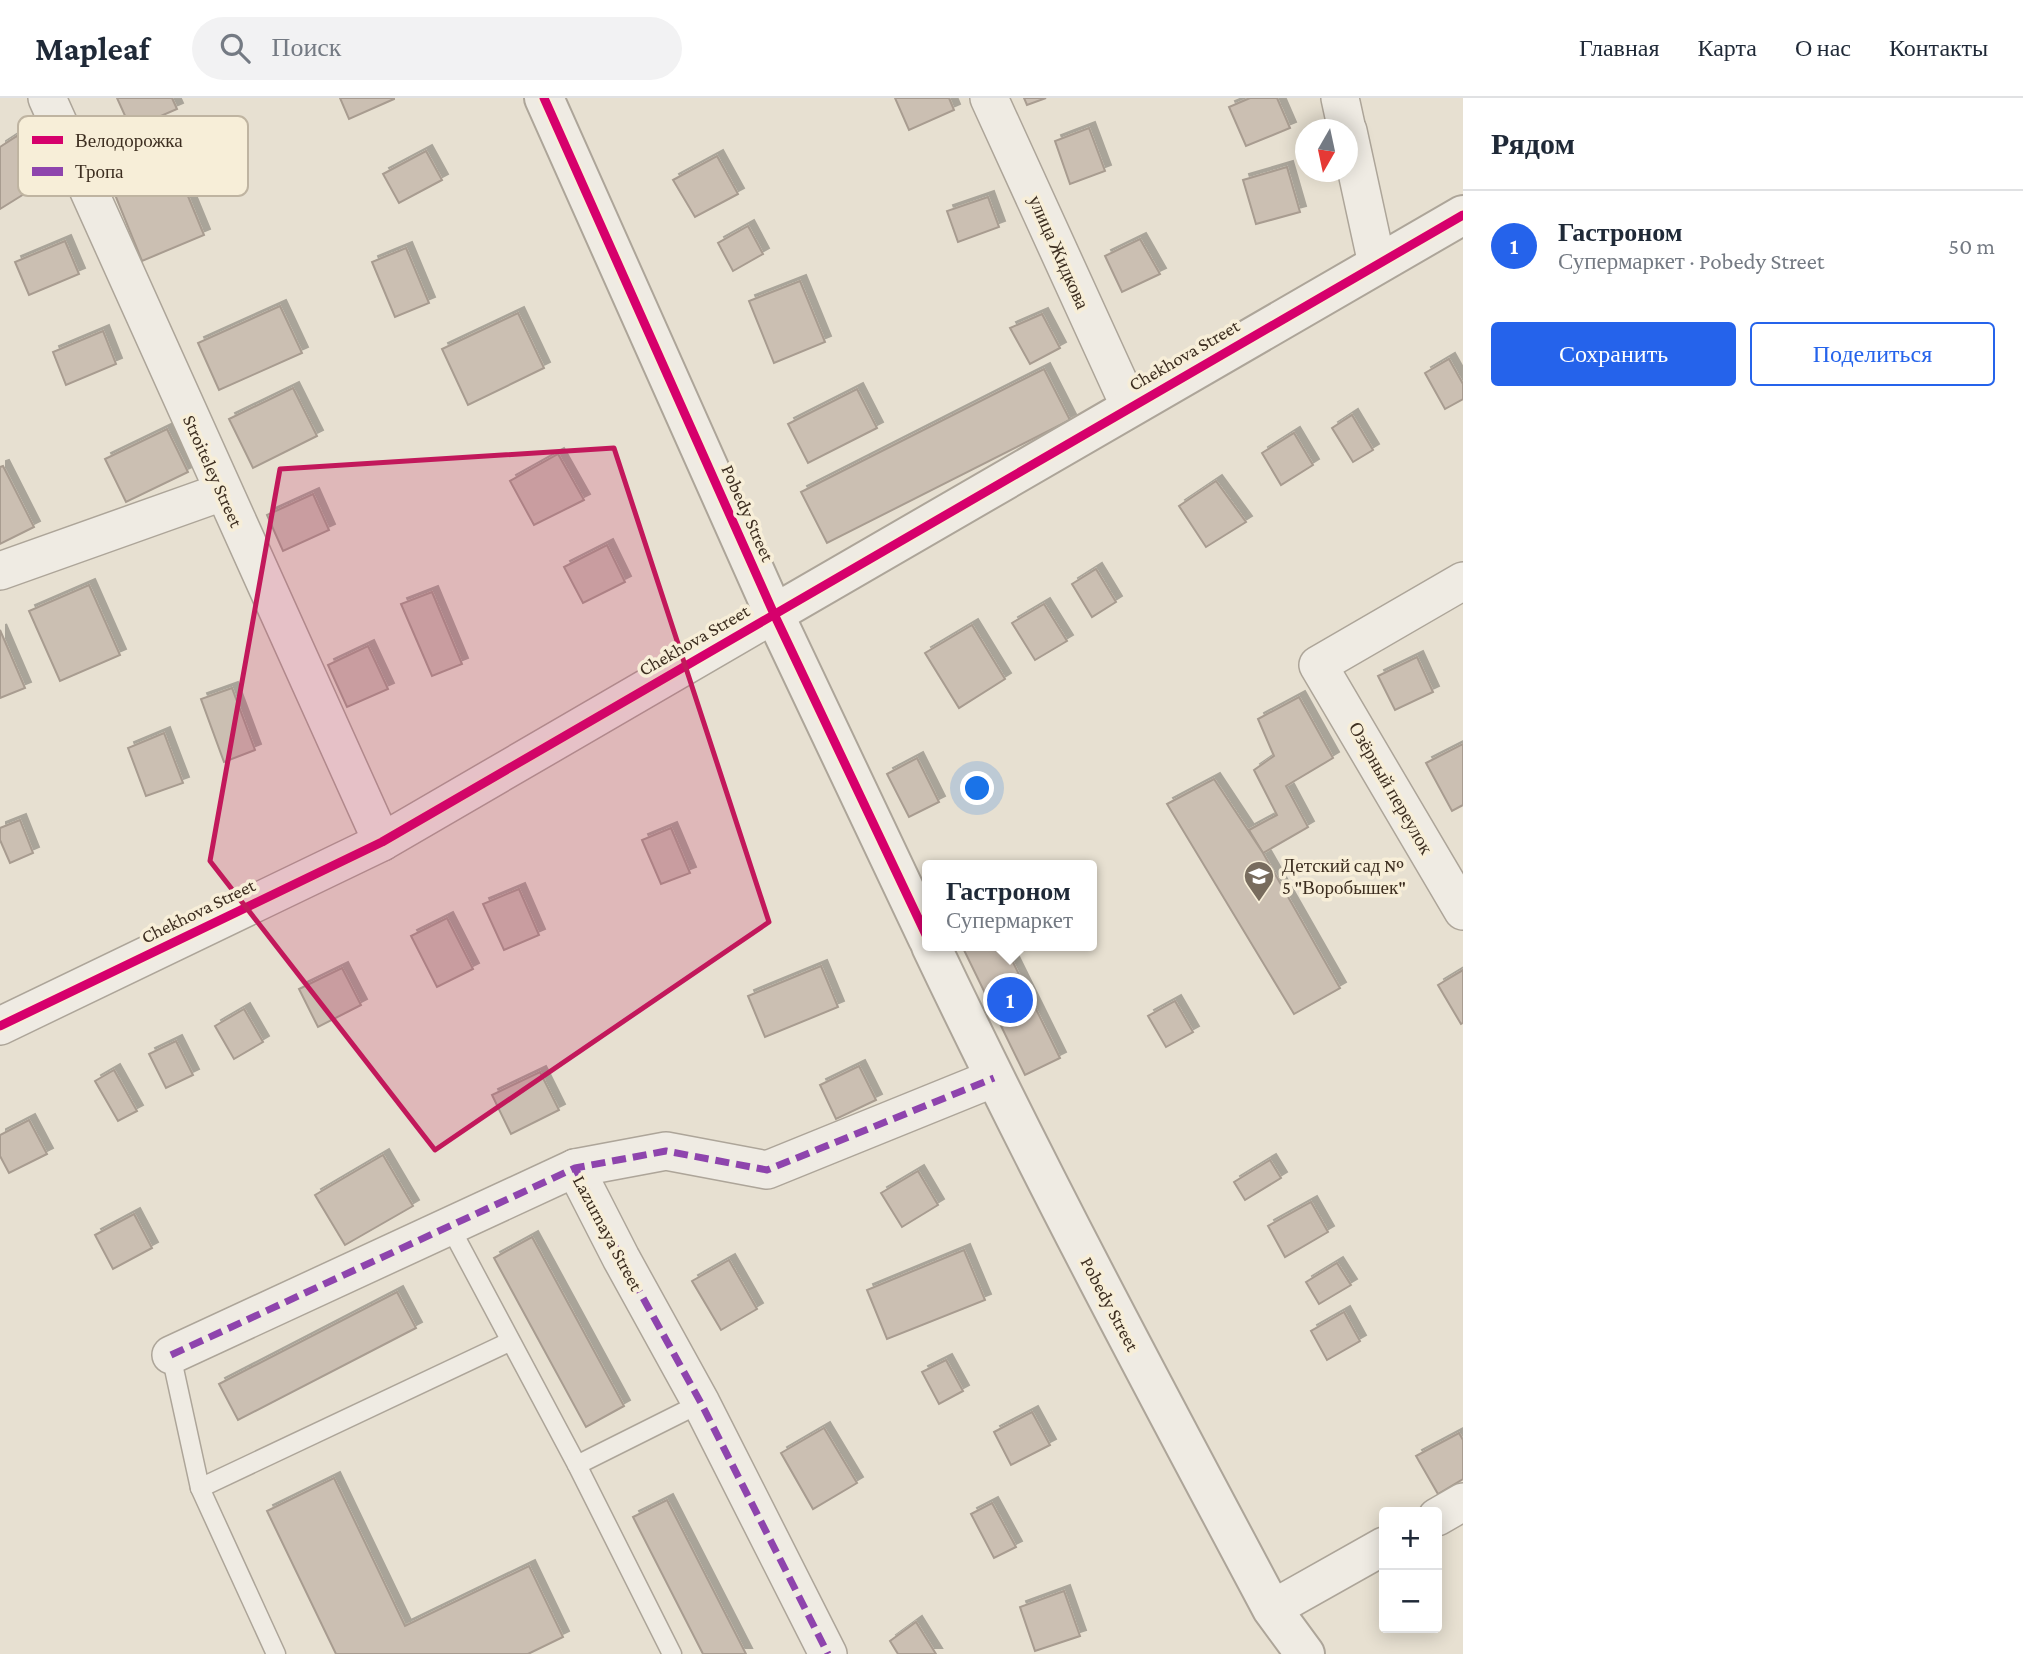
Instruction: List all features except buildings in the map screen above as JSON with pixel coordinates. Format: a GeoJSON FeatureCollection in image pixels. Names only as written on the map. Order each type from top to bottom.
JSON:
{"type":"FeatureCollection","features":[{"type":"Feature","properties":{"kind":"street","name":"Stroiteley Street"},"geometry":{"type":"LineString","coordinates":[[47,98],[55,116]]}},
{"type":"Feature","properties":{"kind":"street","name":"Pobedy Street"},"geometry":{"type":"LineString","coordinates":[[544,98],[774,614],[922,926]]}},
{"type":"Feature","properties":{"kind":"street","name":"улица Жидкова"},"geometry":{"type":"LineString","coordinates":[[989,98],[1130,407]]}},
{"type":"Feature","properties":{"kind":"street"},"geometry":{"type":"LineString","coordinates":[[1340,98],[1345,119]]}},
{"type":"Feature","properties":{"kind":"street"},"geometry":{"type":"LineString","coordinates":[[1358,179],[1377,264]]}},
{"type":"Feature","properties":{"kind":"street","name":"Stroiteley Street"},"geometry":{"type":"LineString","coordinates":[[91,196],[382,842]]}},
{"type":"Feature","properties":{"kind":"street","name":"Chekhova Street"},"geometry":{"type":"LineString","coordinates":[[0,1026],[382,842],[1463,215]]}},
{"type":"Feature","properties":{"kind":"street"},"geometry":{"type":"LineString","coordinates":[[0,572],[222,492]]}},
{"type":"Feature","properties":{"kind":"street","name":"Озёрный переулок"},"geometry":{"type":"LineString","coordinates":[[1463,581],[1318,664],[1463,911]]}},
{"type":"Feature","properties":{"kind":"street","name":"Pobedy Street"},"geometry":{"type":"LineString","coordinates":[[933,951],[1083,1254],[1272,1609],[1304,1654]]}},
{"type":"Feature","properties":{"kind":"street"},"geometry":{"type":"LineString","coordinates":[[575,1168],[666,1151],[767,1170],[994,1078]]}},
{"type":"Feature","properties":{"kind":"street","name":"Lazurnaya Street"},"geometry":{"type":"LineString","coordinates":[[171,1355],[575,1168],[701,1403],[828,1654]]}},
{"type":"Feature","properties":{"kind":"street"},"geometry":{"type":"LineString","coordinates":[[1442,1514],[1463,1502]]}},
{"type":"Feature","properties":{"kind":"street"},"geometry":{"type":"LineString","coordinates":[[1272,1609],[1379,1549]]}},
{"type":"Feature","properties":{"kind":"lane"},"geometry":{"type":"LineString","coordinates":[[449,1225],[509,1342],[577,1465],[672,1654]]}},
{"type":"Feature","properties":{"kind":"lane"},"geometry":{"type":"LineString","coordinates":[[200,1488],[509,1342]]}},
{"type":"Feature","properties":{"kind":"lane"},"geometry":{"type":"LineString","coordinates":[[171,1355],[200,1488],[276,1654]]}},
{"type":"Feature","properties":{"kind":"lane"},"geometry":{"type":"LineString","coordinates":[[577,1465],[701,1403]]}},
{"type":"Feature","properties":{"kind":"highlighted area"},"geometry":{"type":"Polygon","coordinates":[[[614,448],[769,922],[435,1150],[210,861],[280,469],[614,448]]]}},
{"type":"Feature","properties":{"kind":"marked path"},"geometry":{"type":"LineString","coordinates":[[171,1355],[575,1168],[666,1151],[767,1170],[994,1078]]}},
{"type":"Feature","properties":{"kind":"marked path"},"geometry":{"type":"LineString","coordinates":[[575,1168],[701,1403],[828,1654]]}},
{"type":"Feature","properties":{"kind":"cycle path"},"geometry":{"type":"LineString","coordinates":[[544,98],[774,614],[922,926]]}},
{"type":"Feature","properties":{"kind":"cycle path"},"geometry":{"type":"LineString","coordinates":[[0,1026],[382,842],[1463,215]]}},
{"type":"Feature","properties":{"kind":"place","name":"Детский сад № 5 \"Воробышек\""},"geometry":{"type":"Point","coordinates":[1259,903]}},
{"type":"Feature","properties":{"kind":"place","name":"Гастроном"},"geometry":{"type":"Point","coordinates":[1010,1000]}}]}
